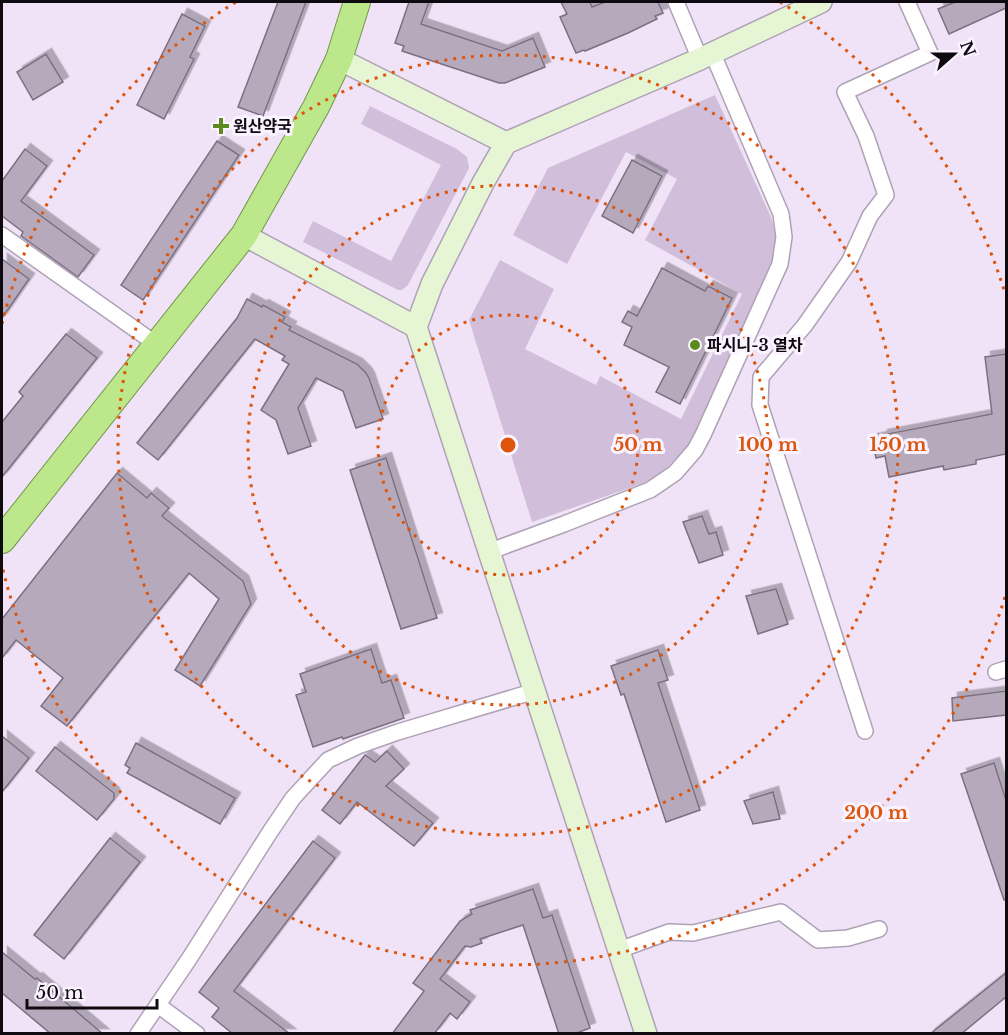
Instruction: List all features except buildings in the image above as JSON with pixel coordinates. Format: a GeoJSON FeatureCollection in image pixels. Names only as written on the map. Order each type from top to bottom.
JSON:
{"type":"FeatureCollection","features":[{"type":"Feature","properties":{"kind":"highway"},"geometry":{"type":"LineString","coordinates":[[2,540],[244,235],[316,107],[339,59],[357,2]]}},
{"type":"Feature","properties":{"kind":"main road"},"geometry":{"type":"LineString","coordinates":[[646,1034],[416,327],[432,284],[506,143],[821,2]]}},
{"type":"Feature","properties":{"kind":"main road"},"geometry":{"type":"LineString","coordinates":[[339,59],[506,143]]}},
{"type":"Feature","properties":{"kind":"main road"},"geometry":{"type":"LineString","coordinates":[[244,235],[416,327]]}},
{"type":"Feature","properties":{"kind":"street"},"geometry":{"type":"LineString","coordinates":[[488,552],[650,490],[675,473],[695,450],[703,435],[780,264],[784,237],[781,213],[706,55],[676,2]]}},
{"type":"Feature","properties":{"kind":"street"},"geometry":{"type":"LineString","coordinates":[[865,731],[760,405],[760,377],[805,325],[849,262],[870,216],[886,195],[867,136],[845,92],[930,53],[907,2]]}},
{"type":"Feature","properties":{"kind":"street"},"geometry":{"type":"LineString","coordinates":[[2,235],[156,344]]}},
{"type":"Feature","properties":{"kind":"street"},"geometry":{"type":"LineString","coordinates":[[138,1034],[281,815],[293,798],[328,760],[358,746],[398,732],[535,691]]}},
{"type":"Feature","properties":{"kind":"street"},"geometry":{"type":"LineString","coordinates":[[619,950],[669,932],[693,933],[781,912],[818,940],[848,938],[879,929]]}},
{"type":"Feature","properties":{"kind":"street"},"geometry":{"type":"LineString","coordinates":[[158,1005],[197,1034]]}},
{"type":"Feature","properties":{"kind":"shaded area"},"geometry":{"type":"Polygon","coordinates":[[[715,95],[771,217],[776,234],[773,263],[691,443],[665,470],[644,483],[532,522],[469,320],[500,260],[554,289],[525,349],[596,385],[600,376],[681,419],[742,294],[645,240],[677,179],[626,152],[567,264],[513,235],[548,168],[715,95]]]}},
{"type":"Feature","properties":{"kind":"shaded area"},"geometry":{"type":"Polygon","coordinates":[[[370,106],[457,149],[467,157],[469,168],[408,285],[402,290],[303,242],[313,221],[391,261],[441,165],[361,124],[370,106]]]}},
{"type":"Feature","properties":{"kind":"place","name":"원산약국"},"geometry":{"type":"Point","coordinates":[221,126]}},
{"type":"Feature","properties":{"kind":"place","name":"파시니-3 열차"},"geometry":{"type":"Point","coordinates":[695,345]}}]}
